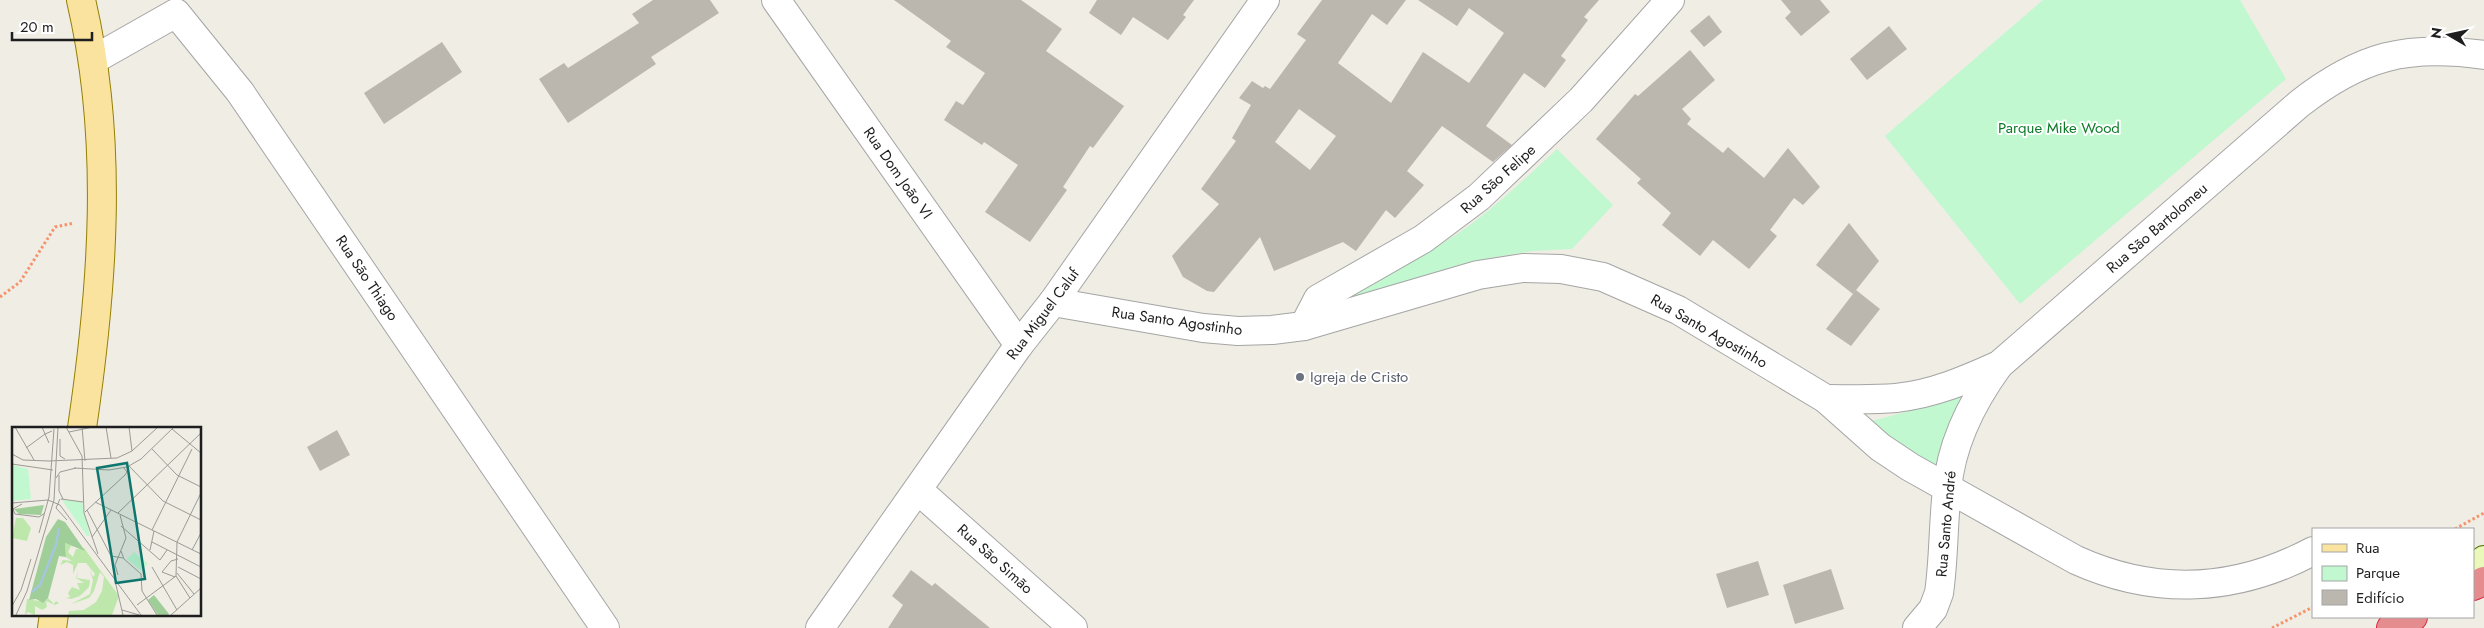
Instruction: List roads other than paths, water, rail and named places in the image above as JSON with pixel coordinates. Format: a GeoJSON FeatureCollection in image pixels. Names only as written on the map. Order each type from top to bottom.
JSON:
{"type":"FeatureCollection","features":[{"type":"Feature","properties":{"kind":"main road"},"geometry":{"type":"LineString","coordinates":[[81,0],[93,60],[99,106],[102,218],[94,334],[82,427]]}},
{"type":"Feature","properties":{"kind":"main road"},"geometry":{"type":"LineString","coordinates":[[2474,568],[2484,560]]}},
{"type":"Feature","properties":{"kind":"street","name":"Rua Dom João VI"},"geometry":{"type":"LineString","coordinates":[[776,0],[1019,345]]}},
{"type":"Feature","properties":{"kind":"street","name":"Rua Miguel Caluf"},"geometry":{"type":"LineString","coordinates":[[820,628],[1019,345],[1053,302],[1265,0]]}},
{"type":"Feature","properties":{"kind":"street","name":"Rua São Felipe"},"geometry":{"type":"LineString","coordinates":[[1304,326],[1318,299],[1415,244],[1479,197],[1581,100],[1670,0]]}},
{"type":"Feature","properties":{"kind":"street","name":"Rua São Thiago"},"geometry":{"type":"LineString","coordinates":[[93,60],[176,13],[240,92],[605,628]]}},
{"type":"Feature","properties":{"kind":"street","name":"Rua São Bartolomeu"},"geometry":{"type":"LineString","coordinates":[[1826,398],[1897,398],[1929,392],[1962,382],[1999,364],[2323,85],[2350,69],[2379,58],[2411,52],[2446,51],[2484,55]]}},
{"type":"Feature","properties":{"kind":"street","name":"Rua Santo Agostinho"},"geometry":{"type":"LineString","coordinates":[[1053,302],[1238,332],[1304,326],[1478,275],[1523,268],[1561,269],[1603,277],[1678,310],[1826,398],[1880,447],[1947,489],[2085,564],[2126,578],[2158,584],[2191,584],[2235,580],[2264,574],[2312,551]]}},
{"type":"Feature","properties":{"kind":"street","name":"Rua Santo André"},"geometry":{"type":"LineString","coordinates":[[1917,628],[1933,609],[1939,593],[1947,489],[1955,450],[1968,414],[1999,364]]}},
{"type":"Feature","properties":{"kind":"street","name":"Rua São Simão"},"geometry":{"type":"LineString","coordinates":[[918,490],[1073,628]]}},
{"type":"Feature","properties":{"kind":"place","name":"Igreja de Cristo"},"geometry":{"type":"Point","coordinates":[1300,377]}},
{"type":"Feature","properties":{"kind":"park label","name":"Parque Mike Wood"},"geometry":{"type":"Point","coordinates":[2059,128]}}]}
